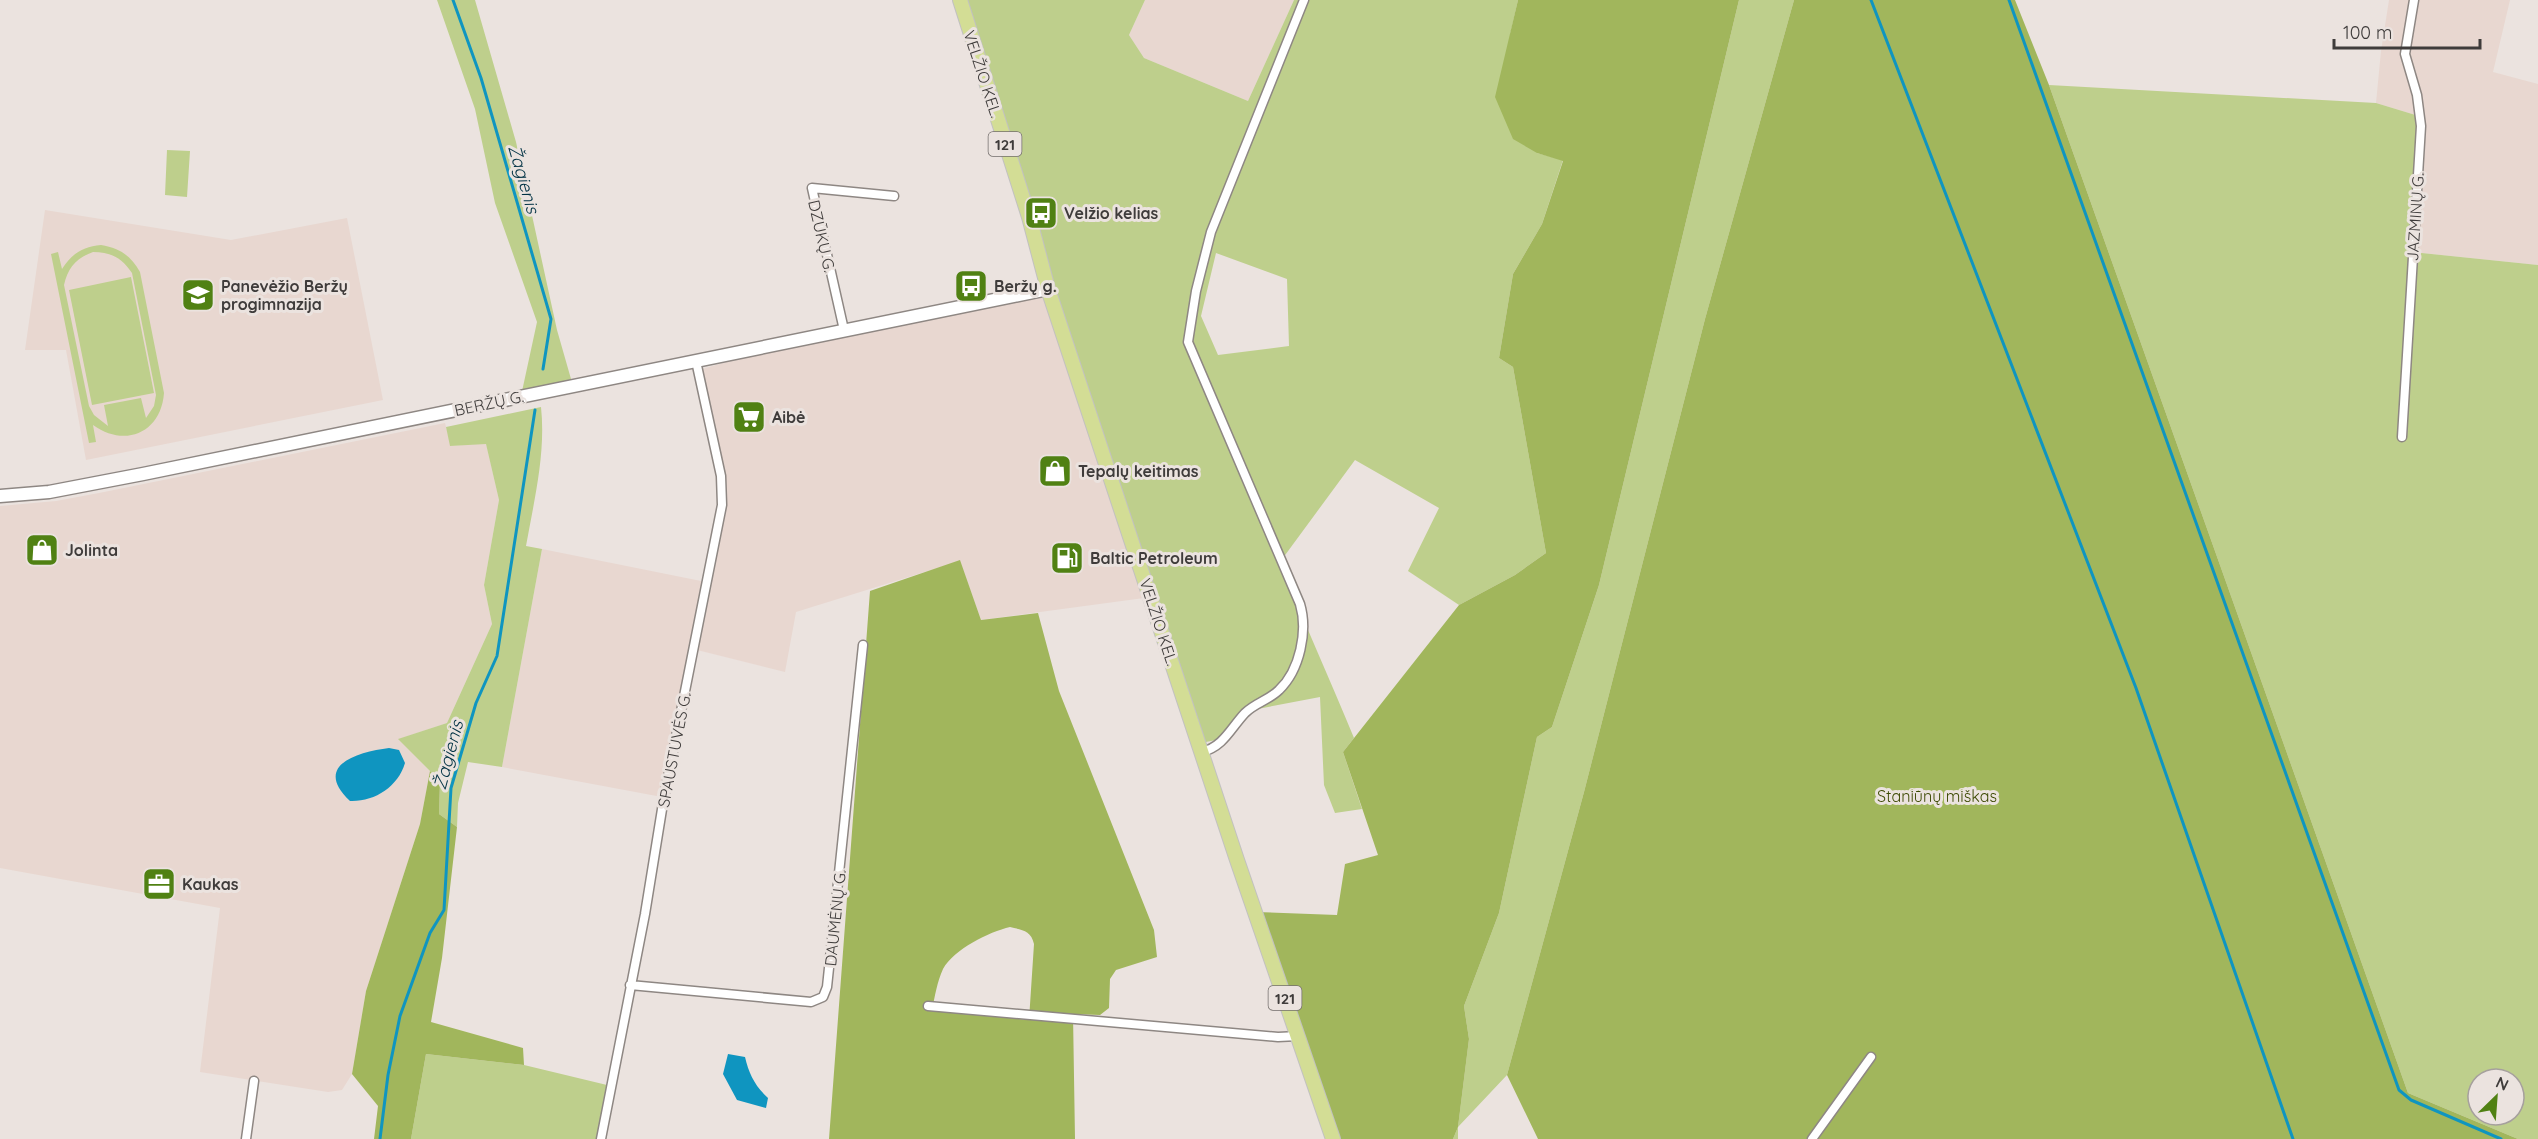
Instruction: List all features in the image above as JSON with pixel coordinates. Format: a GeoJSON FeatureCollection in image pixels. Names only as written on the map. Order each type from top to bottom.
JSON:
{"type":"FeatureCollection","features":[{"type":"Feature","properties":{"kind":"main road","name":"VELŽIO KEL."},"geometry":{"type":"LineString","coordinates":[[960,0],[1029,217],[1048,289],[1333,1139]]}},
{"type":"Feature","properties":{"kind":"main road","name":"BERŽŲ G."},"geometry":{"type":"LineString","coordinates":[[0,496],[49,492],[108,481],[1048,289]]}},
{"type":"Feature","properties":{"kind":"street"},"geometry":{"type":"LineString","coordinates":[[1202,752],[1216,747],[1252,707],[1279,690],[1294,666],[1303,637],[1304,625],[1299,604],[1188,342],[1196,291],[1211,232],[1304,0]]}},
{"type":"Feature","properties":{"kind":"street","name":"JAZMINŲ G."},"geometry":{"type":"LineString","coordinates":[[2402,437],[2421,126],[2417,95],[2406,62],[2414,0]]}},
{"type":"Feature","properties":{"kind":"street","name":"DZŪKŲ G."},"geometry":{"type":"LineString","coordinates":[[844,330],[812,188],[894,196]]}},
{"type":"Feature","properties":{"kind":"street","name":"SPAUSTUVĖS G."},"geometry":{"type":"LineString","coordinates":[[601,1139],[722,505],[721,476],[696,361]]}},
{"type":"Feature","properties":{"kind":"street","name":"DAUMĖNŲ G."},"geometry":{"type":"LineString","coordinates":[[630,985],[811,1002],[823,997],[827,987],[837,908],[863,645]]}},
{"type":"Feature","properties":{"kind":"street"},"geometry":{"type":"LineString","coordinates":[[928,1006],[1278,1037],[1298,1036]]}},
{"type":"Feature","properties":{"kind":"street"},"geometry":{"type":"LineString","coordinates":[[1812,1139],[1871,1057]]}},
{"type":"Feature","properties":{"kind":"street"},"geometry":{"type":"LineString","coordinates":[[246,1139],[254,1081]]}},
{"type":"Feature","properties":{"kind":"shaded area"},"geometry":{"type":"Polygon","coordinates":[[[1145,0],[1294,0],[1248,101],[1144,58],[1129,35],[1145,0]]]}},
{"type":"Feature","properties":{"kind":"shaded area"},"geometry":{"type":"Polygon","coordinates":[[[2389,0],[2510,0],[2493,72],[2538,84],[2538,265],[2412,252],[2422,117],[2376,103],[2389,0]]]}},
{"type":"Feature","properties":{"kind":"shaded area","name":"Panevėžio Beržų progimnazija"},"geometry":{"type":"Polygon","coordinates":[[[45,210],[231,240],[347,218],[383,400],[86,460],[66,350],[25,350],[45,210]]]}},
{"type":"Feature","properties":{"kind":"shaded area"},"geometry":{"type":"Polygon","coordinates":[[[1048,289],[1144,598],[981,620],[960,561],[796,612],[785,672],[689,648],[662,797],[502,767],[542,549],[711,583],[726,505],[702,369],[826,334],[1048,289]]]}},
{"type":"Feature","properties":{"kind":"shaded area"},"geometry":{"type":"Polygon","coordinates":[[[445,423],[451,446],[486,443],[499,500],[484,585],[492,624],[447,723],[399,739],[430,771],[420,824],[366,991],[352,1074],[342,1090],[328,1092],[200,1072],[220,908],[0,868],[0,506],[56,501],[99,493],[445,423]]]}},
{"type":"Feature","properties":{"kind":"green space"},"geometry":{"type":"Polygon","coordinates":[[[437,0],[475,0],[516,142],[557,330],[573,386],[521,396],[537,322],[495,203],[475,109],[437,0]]]}},
{"type":"Feature","properties":{"kind":"green space"},"geometry":{"type":"Polygon","coordinates":[[[959,0],[1145,0],[1129,35],[1144,58],[1248,101],[1294,0],[1518,0],[1510,35],[1537,153],[1563,160],[1542,224],[1513,274],[1499,358],[1513,367],[1546,553],[1515,575],[1459,605],[1408,571],[1439,508],[1355,460],[1280,562],[1354,738],[1343,752],[1362,809],[1335,813],[1324,785],[1320,697],[1242,712],[1221,739],[1206,742],[1202,752],[959,0]],[[1216,253],[1201,316],[1218,355],[1289,346],[1287,279],[1216,253]]]}},
{"type":"Feature","properties":{"kind":"green space"},"geometry":{"type":"Polygon","coordinates":[[[1518,0],[1739,0],[1599,585],[1552,727],[1537,737],[1499,913],[1464,1006],[1469,1039],[1458,1127],[1453,1139],[1333,1139],[1255,912],[1337,915],[1345,864],[1378,855],[1343,752],[1459,605],[1515,575],[1546,553],[1513,367],[1499,358],[1513,274],[1542,224],[1563,161],[1537,153],[1513,139],[1495,97],[1518,0]]]}},
{"type":"Feature","properties":{"kind":"green space"},"geometry":{"type":"Polygon","coordinates":[[[1739,0],[1794,0],[1705,319],[1584,792],[1507,1075],[1458,1127],[1469,1039],[1464,1006],[1499,913],[1537,737],[1552,727],[1599,585],[1739,0]]]}},
{"type":"Feature","properties":{"kind":"green space","name":"Staniūnų miškas"},"geometry":{"type":"Polygon","coordinates":[[[1794,0],[2015,0],[2049,85],[2408,1093],[2466,1117],[2466,1127],[2489,1127],[2518,1139],[1538,1139],[1507,1075],[1584,792],[1705,319],[1794,0]]]}},
{"type":"Feature","properties":{"kind":"green space"},"geometry":{"type":"Polygon","coordinates":[[[2049,85],[2376,103],[2422,117],[2412,252],[2538,265],[2538,1139],[2518,1139],[2489,1127],[2526,1127],[2526,1067],[2466,1067],[2466,1117],[2408,1093],[2049,85]]]}},
{"type":"Feature","properties":{"kind":"green space"},"geometry":{"type":"Polygon","coordinates":[[[167,150],[190,151],[187,197],[165,195],[167,150]]]}},
{"type":"Feature","properties":{"kind":"green space"},"geometry":{"type":"Polygon","coordinates":[[[95,246],[114,248],[129,257],[140,272],[164,393],[161,407],[149,427],[129,436],[105,432],[93,425],[96,442],[89,443],[51,254],[58,252],[62,269],[74,255],[83,249],[95,246]],[[93,252],[77,261],[70,269],[64,285],[89,406],[94,415],[108,426],[104,405],[141,398],[146,418],[154,406],[156,395],[132,273],[116,257],[93,252]]]}},
{"type":"Feature","properties":{"kind":"green space"},"geometry":{"type":"Polygon","coordinates":[[[131,277],[154,393],[92,405],[69,290],[131,277]]]}},
{"type":"Feature","properties":{"kind":"green space"},"geometry":{"type":"Polygon","coordinates":[[[541,407],[541,459],[526,546],[542,549],[502,767],[468,762],[458,803],[457,827],[439,814],[440,781],[398,739],[447,723],[492,624],[484,585],[499,500],[486,444],[450,446],[446,427],[541,407]]]}},
{"type":"Feature","properties":{"kind":"green space"},"geometry":{"type":"Polygon","coordinates":[[[960,560],[981,620],[1038,613],[1059,691],[1154,930],[1157,957],[1116,970],[1110,979],[1109,1008],[1100,1015],[1073,1014],[1075,1139],[829,1139],[870,591],[960,560]],[[1010,927],[982,937],[963,948],[948,962],[936,989],[932,1010],[1029,1020],[1033,939],[1028,933],[1010,927]]]}},
{"type":"Feature","properties":{"kind":"green space"},"geometry":{"type":"Polygon","coordinates":[[[430,771],[440,781],[439,814],[457,827],[442,958],[431,1022],[523,1048],[524,1065],[426,1054],[411,1139],[374,1139],[378,1106],[352,1074],[366,991],[420,824],[430,771]]]}},
{"type":"Feature","properties":{"kind":"green space"},"geometry":{"type":"Polygon","coordinates":[[[426,1054],[524,1065],[607,1085],[597,1139],[411,1139],[426,1054]]]}},
{"type":"Feature","properties":{"kind":"green space"},"geometry":{"type":"Polygon","coordinates":[[[1458,1127],[1458,1139],[1453,1139],[1458,1127]]]}},
{"type":"Feature","properties":{"kind":"water"},"geometry":{"type":"Polygon","coordinates":[[[389,748],[399,750],[405,763],[397,779],[376,796],[350,801],[339,789],[336,778],[337,769],[353,757],[389,748]]]}},
{"type":"Feature","properties":{"kind":"water"},"geometry":{"type":"Polygon","coordinates":[[[728,1054],[745,1057],[753,1079],[768,1098],[766,1108],[737,1100],[723,1074],[728,1054]]]}},
{"type":"Feature","properties":{"kind":"waterway","name":"Žagienis"},"geometry":{"type":"LineString","coordinates":[[453,0],[481,78],[551,319],[543,369]]}},
{"type":"Feature","properties":{"kind":"waterway"},"geometry":{"type":"LineString","coordinates":[[1871,0],[2136,688],[2293,1139]]}},
{"type":"Feature","properties":{"kind":"waterway"},"geometry":{"type":"LineString","coordinates":[[2009,0],[2399,1090],[2411,1100],[2501,1139]]}},
{"type":"Feature","properties":{"kind":"waterway","name":"Žagienis"},"geometry":{"type":"LineString","coordinates":[[380,1139],[388,1075],[400,1016],[430,933],[444,910],[451,788],[476,703],[497,656],[535,410]]}},
{"type":"Feature","properties":{"kind":"place","name":"Velžio kelias"},"geometry":{"type":"Point","coordinates":[1041,213]}},
{"type":"Feature","properties":{"kind":"place","name":"Beržų g."},"geometry":{"type":"Point","coordinates":[971,286]}},
{"type":"Feature","properties":{"kind":"place","name":"Panevėžio Beržų progimnazija"},"geometry":{"type":"Point","coordinates":[198,295]}},
{"type":"Feature","properties":{"kind":"place","name":"Aibė"},"geometry":{"type":"Point","coordinates":[749,417]}},
{"type":"Feature","properties":{"kind":"place","name":"Tepalų keitimas"},"geometry":{"type":"Point","coordinates":[1055,471]}},
{"type":"Feature","properties":{"kind":"place","name":"Jolinta"},"geometry":{"type":"Point","coordinates":[42,550]}},
{"type":"Feature","properties":{"kind":"place","name":"Baltic Petroleum"},"geometry":{"type":"Point","coordinates":[1067,558]}},
{"type":"Feature","properties":{"kind":"place","name":"Kaukas"},"geometry":{"type":"Point","coordinates":[159,884]}}]}
